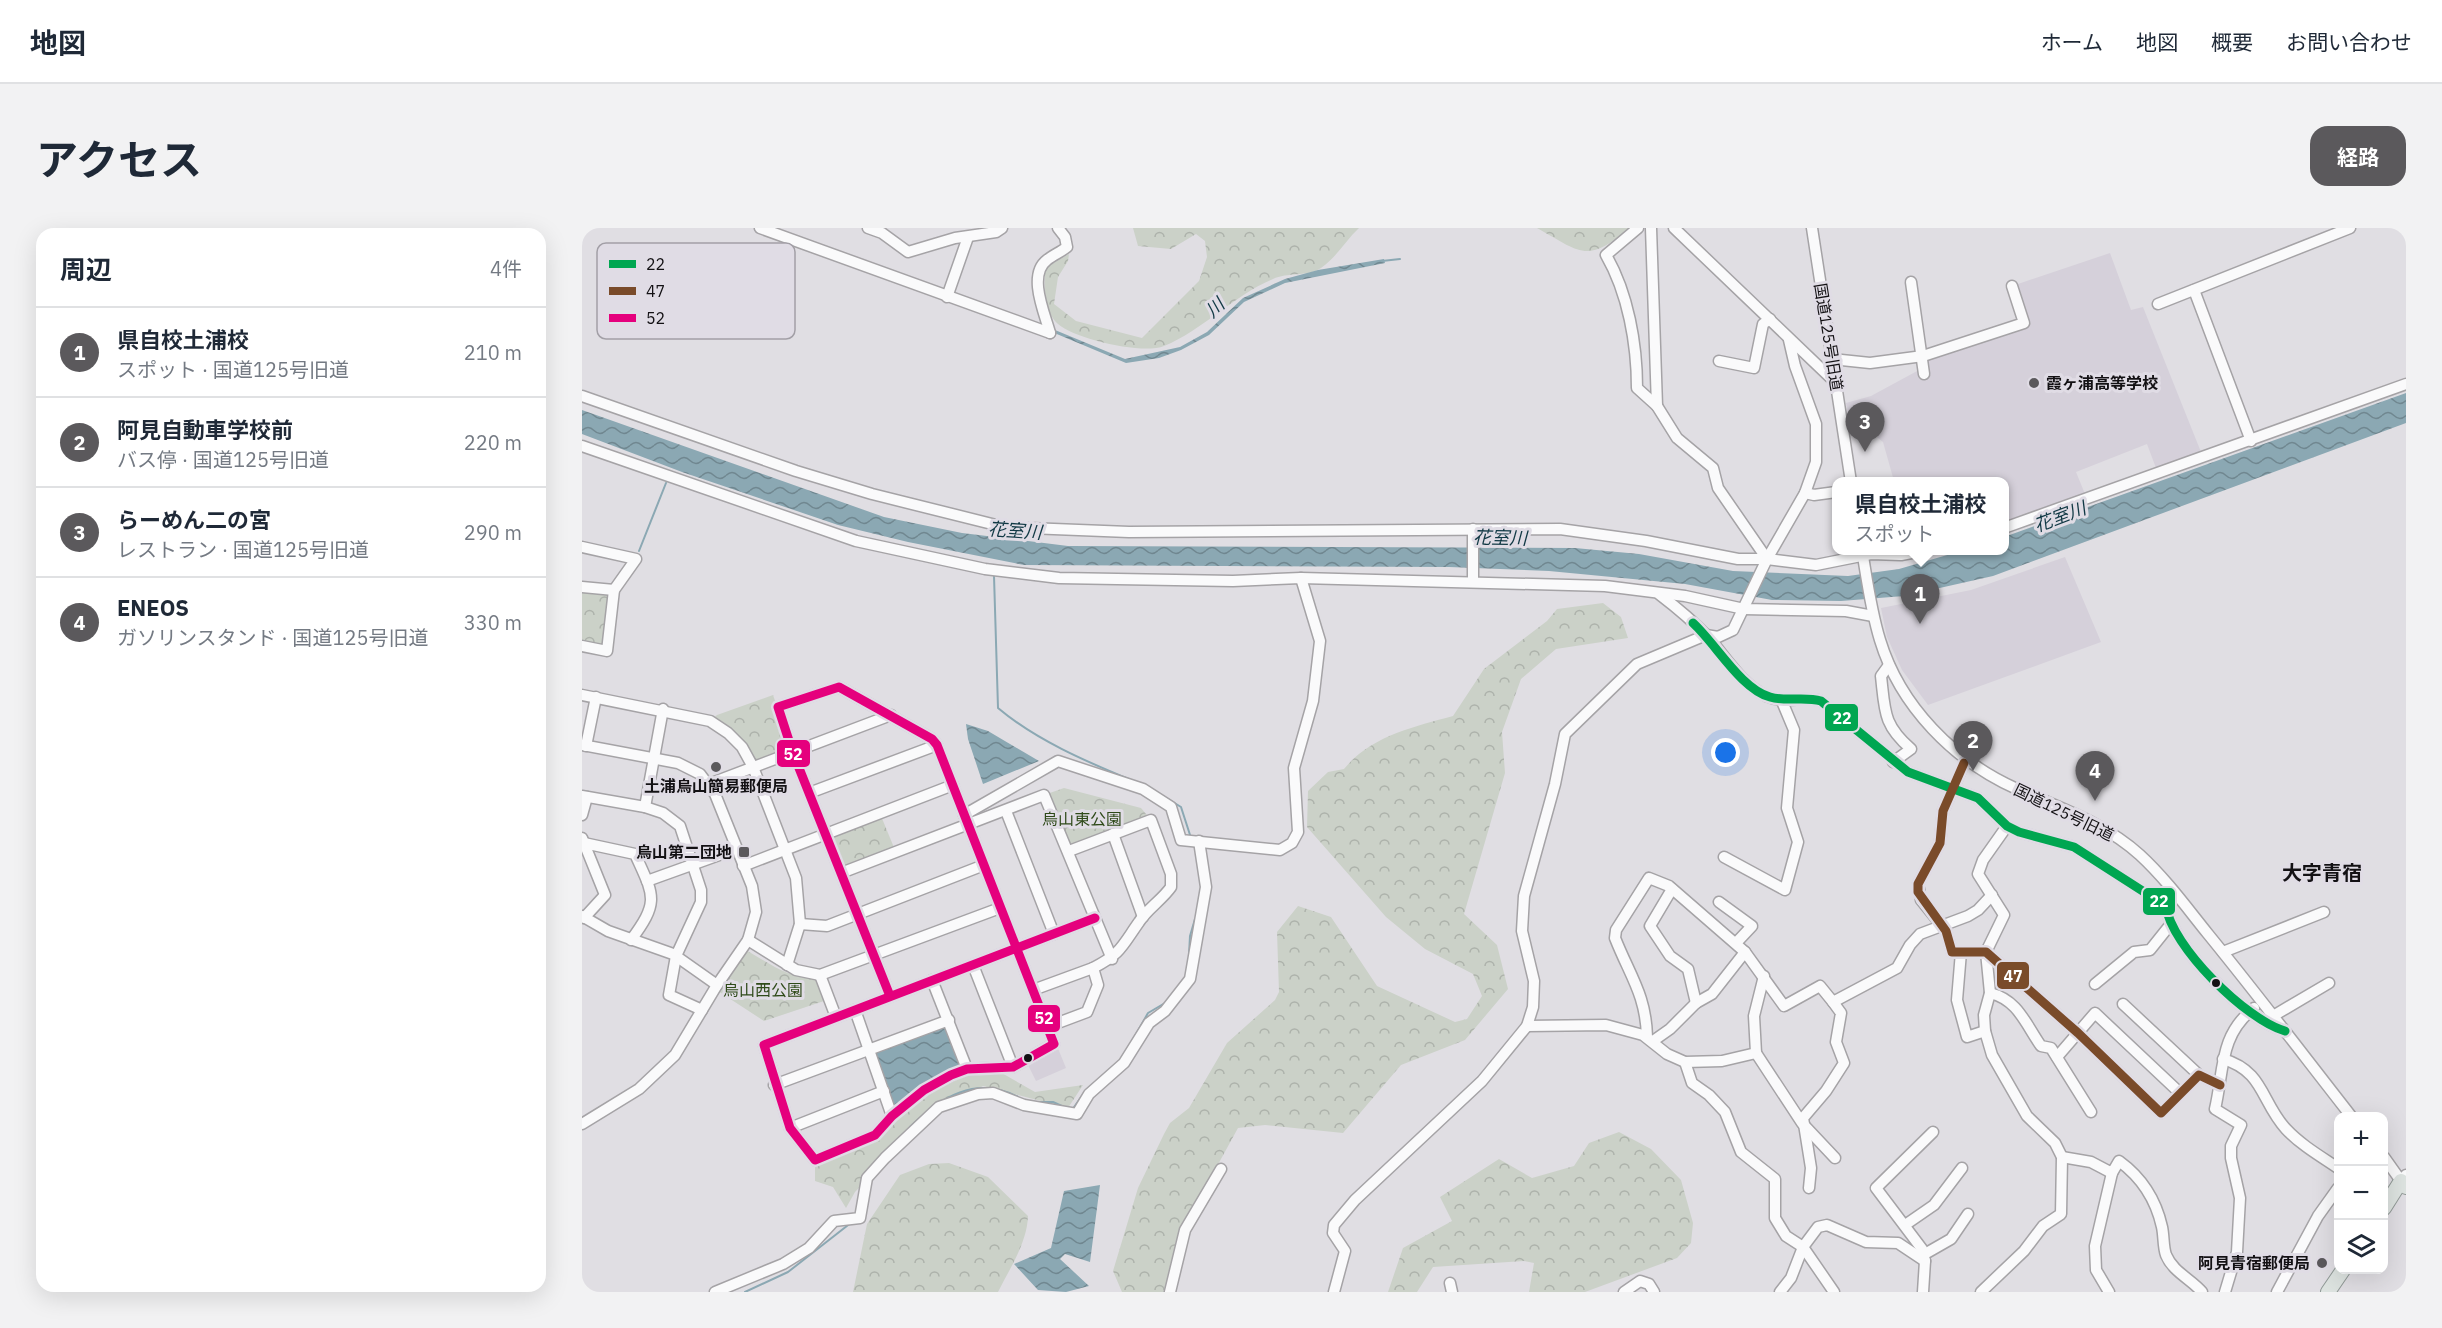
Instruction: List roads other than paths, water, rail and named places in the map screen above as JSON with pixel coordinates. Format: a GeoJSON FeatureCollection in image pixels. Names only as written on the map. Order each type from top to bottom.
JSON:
{"type":"FeatureCollection","features":[{"type":"Feature","properties":{"kind":"main road"},"geometry":{"type":"LineString","coordinates":[[2388,1203],[2404,1181]]}},
{"type":"Feature","properties":{"kind":"main road"},"geometry":{"type":"LineString","coordinates":[[2328,1292],[2340,1274]]}},
{"type":"Feature","properties":{"kind":"street"},"geometry":{"type":"LineString","coordinates":[[760,228],[1050,333],[1039,291],[1038,272],[1045,261],[1067,247],[1065,237],[1058,228]]}},
{"type":"Feature","properties":{"kind":"street"},"geometry":{"type":"LineString","coordinates":[[868,228],[882,233],[908,252],[955,238],[996,232],[1002,228]]}},
{"type":"Feature","properties":{"kind":"street"},"geometry":{"type":"LineString","coordinates":[[1638,228],[1606,255],[1618,276],[1637,360],[1637,388],[1657,406],[1677,438],[1713,468],[1718,488],[1765,562]]}},
{"type":"Feature","properties":{"kind":"street"},"geometry":{"type":"LineString","coordinates":[[1652,228],[1657,406]]}},
{"type":"Feature","properties":{"kind":"street"},"geometry":{"type":"LineString","coordinates":[[1667,228],[1677,230],[1836,383]]}},
{"type":"Feature","properties":{"kind":"street","name":"国道125号旧道"},"geometry":{"type":"LineString","coordinates":[[1812,228],[1850,477]]}},
{"type":"Feature","properties":{"kind":"street"},"geometry":{"type":"LineString","coordinates":[[2158,304],[2350,228]]}},
{"type":"Feature","properties":{"kind":"street"},"geometry":{"type":"LineString","coordinates":[[947,297],[968,237]]}},
{"type":"Feature","properties":{"kind":"street"},"geometry":{"type":"LineString","coordinates":[[1911,282],[1924,374]]}},
{"type":"Feature","properties":{"kind":"street"},"geometry":{"type":"LineString","coordinates":[[1806,355],[1832,356],[1876,363],[1923,356],[2024,322],[2012,286]]}},
{"type":"Feature","properties":{"kind":"street"},"geometry":{"type":"LineString","coordinates":[[2194,290],[2251,441]]}},
{"type":"Feature","properties":{"kind":"street"},"geometry":{"type":"LineString","coordinates":[[1719,361],[1754,368],[1763,324],[1770,319]]}},
{"type":"Feature","properties":{"kind":"street"},"geometry":{"type":"LineString","coordinates":[[1334,1292],[1345,1251],[1333,1233],[1334,1225],[1396,1160],[1482,1082],[1527,1026],[1533,1007],[1534,981],[1522,931],[1524,896],[1555,784],[1565,734],[1637,664],[1706,635],[1726,636],[1733,630],[1765,562],[1805,493],[1816,462],[1818,434],[1789,340]]}},
{"type":"Feature","properties":{"kind":"street"},"geometry":{"type":"LineString","coordinates":[[2009,526],[2406,384]]}},
{"type":"Feature","properties":{"kind":"street"},"geometry":{"type":"LineString","coordinates":[[582,396],[807,474],[872,494],[1004,527],[1130,532],[1560,529],[1646,541],[1765,562],[1816,565],[1863,557],[1901,555]]}},
{"type":"Feature","properties":{"kind":"street"},"geometry":{"type":"LineString","coordinates":[[582,447],[856,541],[985,569],[1059,578],[1473,580],[1605,586],[1745,605],[1872,611]]}},
{"type":"Feature","properties":{"kind":"street"},"geometry":{"type":"LineString","coordinates":[[1805,493],[1832,492]]}},
{"type":"Feature","properties":{"kind":"street"},"geometry":{"type":"LineString","coordinates":[[1473,529],[1473,580]]}},
{"type":"Feature","properties":{"kind":"street"},"geometry":{"type":"LineString","coordinates":[[582,548],[636,559],[614,590],[607,651],[582,646]]}},
{"type":"Feature","properties":{"kind":"street","name":"国道125号旧道"},"geometry":{"type":"LineString","coordinates":[[1863,557],[1872,611],[1889,665],[1915,708],[1941,738],[1965,759],[2014,788],[2080,816],[2115,835],[2141,856],[2175,893],[2223,952],[2348,1112]]}},
{"type":"Feature","properties":{"kind":"street"},"geometry":{"type":"LineString","coordinates":[[841,873],[966,820],[1058,761],[1143,789],[1171,807],[1180,840],[1280,850],[1292,843],[1298,832],[1294,768],[1313,701],[1320,641],[1301,578]]}},
{"type":"Feature","properties":{"kind":"street"},"geometry":{"type":"LineString","coordinates":[[582,587],[614,590]]}},
{"type":"Feature","properties":{"kind":"street"},"geometry":{"type":"LineString","coordinates":[[1656,592],[1706,635],[1749,686],[1768,697],[1810,698],[1821,701],[1893,762],[1914,775],[1978,798],[2007,826],[2032,837],[2074,847],[2166,906],[2170,925],[2199,967],[2267,1024],[2285,1032]]}},
{"type":"Feature","properties":{"kind":"street"},"geometry":{"type":"LineString","coordinates":[[1889,665],[1881,676],[1884,711],[1893,732],[1911,749],[1893,762]]}},
{"type":"Feature","properties":{"kind":"street"},"geometry":{"type":"LineString","coordinates":[[890,996],[793,753],[778,707],[839,687],[933,739],[937,744],[1000,908],[1016,948],[1033,990],[1054,1044],[1013,1067],[967,1070],[924,1090],[892,1116],[875,1136],[815,1160],[790,1128],[774,1085],[764,1045],[890,996],[932,981],[1016,948],[1095,918]]}},
{"type":"Feature","properties":{"kind":"street"},"geometry":{"type":"LineString","coordinates":[[582,695],[663,709],[710,721],[728,733],[742,747],[753,767],[798,885],[800,924],[787,965]]}},
{"type":"Feature","properties":{"kind":"street"},"geometry":{"type":"LineString","coordinates":[[583,1122],[639,1089],[662,1070],[675,1055],[717,985],[748,940],[755,922],[756,905],[743,866],[709,784],[693,768],[584,746],[596,697]]}},
{"type":"Feature","properties":{"kind":"street"},"geometry":{"type":"LineString","coordinates":[[1724,857],[1785,890],[1798,842],[1787,808],[1794,729],[1781,699]]}},
{"type":"Feature","properties":{"kind":"street"},"geometry":{"type":"LineString","coordinates":[[645,807],[663,709]]}},
{"type":"Feature","properties":{"kind":"street"},"geometry":{"type":"LineString","coordinates":[[709,784],[891,715]]}},
{"type":"Feature","properties":{"kind":"street"},"geometry":{"type":"LineString","coordinates":[[809,793],[937,744]]}},
{"type":"Feature","properties":{"kind":"street"},"geometry":{"type":"LineString","coordinates":[[1965,759],[1943,811],[1940,843],[1918,884],[1917,892],[1946,931],[1952,952],[1986,952],[2078,1033],[2161,1113],[2199,1075]]}},
{"type":"Feature","properties":{"kind":"street"},"geometry":{"type":"LineString","coordinates":[[743,866],[953,785]]}},
{"type":"Feature","properties":{"kind":"street"},"geometry":{"type":"LineString","coordinates":[[966,820],[1006,811],[1044,795],[1112,959]]}},
{"type":"Feature","properties":{"kind":"street"},"geometry":{"type":"LineString","coordinates":[[582,815],[584,796],[645,807],[663,813],[680,826],[701,890],[701,902],[676,956],[669,996],[702,1010]]}},
{"type":"Feature","properties":{"kind":"street"},"geometry":{"type":"LineString","coordinates":[[1006,811],[1054,934]]}},
{"type":"Feature","properties":{"kind":"street"},"geometry":{"type":"LineString","coordinates":[[1033,990],[1112,959],[1129,940],[1143,918],[1171,887],[1171,874],[1151,820],[1069,851]]}},
{"type":"Feature","properties":{"kind":"street"},"geometry":{"type":"LineString","coordinates":[[1981,1292],[2024,1251],[2043,1226],[2061,1214],[2062,1157],[2055,1143],[2027,1116],[1992,1055],[1985,1031],[1984,1015],[1990,993],[1986,952],[2004,915],[1978,874],[1983,860],[2007,826]]}},
{"type":"Feature","properties":{"kind":"street"},"geometry":{"type":"LineString","coordinates":[[1113,834],[1143,918]]}},
{"type":"Feature","properties":{"kind":"street"},"geometry":{"type":"LineString","coordinates":[[583,840],[635,854],[651,890],[651,910],[631,940]]}},
{"type":"Feature","properties":{"kind":"street"},"geometry":{"type":"LineString","coordinates":[[583,840],[605,895],[583,917],[631,940],[676,956],[717,985]]}},
{"type":"Feature","properties":{"kind":"street"},"geometry":{"type":"LineString","coordinates":[[715,1292],[783,1264],[808,1248],[834,1221],[860,1218],[867,1178],[939,1107],[978,1094],[993,1093],[1024,1105],[1077,1114],[1089,1095],[1124,1063],[1149,1023],[1165,1011],[1190,979],[1206,887],[1198,841]]}},
{"type":"Feature","properties":{"kind":"street"},"geometry":{"type":"LineString","coordinates":[[647,881],[736,849]]}},
{"type":"Feature","properties":{"kind":"street"},"geometry":{"type":"LineString","coordinates":[[800,924],[827,926],[984,865]]}},
{"type":"Feature","properties":{"kind":"street"},"geometry":{"type":"LineString","coordinates":[[1650,1039],[1643,1001],[1615,938],[1616,930],[1649,878],[1672,889],[1736,943],[1764,976],[1784,1006],[1820,987],[1841,1014],[1836,1042],[1844,1063],[1802,1123],[1811,1168],[1809,1188]]}},
{"type":"Feature","properties":{"kind":"street"},"geometry":{"type":"LineString","coordinates":[[1672,889],[1650,926],[1670,956],[1688,969],[1696,1003]]}},
{"type":"Feature","properties":{"kind":"street"},"geometry":{"type":"LineString","coordinates":[[2166,906],[2175,893]]}},
{"type":"Feature","properties":{"kind":"street"},"geometry":{"type":"LineString","coordinates":[[1833,1002],[1897,968],[1910,945],[1920,934],[1973,913],[1992,895]]}},
{"type":"Feature","properties":{"kind":"street"},"geometry":{"type":"LineString","coordinates":[[1719,902],[1752,926],[1736,943]]}},
{"type":"Feature","properties":{"kind":"street"},"geometry":{"type":"LineString","coordinates":[[748,940],[803,974],[820,975],[874,957],[1000,908]]}},
{"type":"Feature","properties":{"kind":"street"},"geometry":{"type":"LineString","coordinates":[[2223,952],[2324,912]]}},
{"type":"Feature","properties":{"kind":"street"},"geometry":{"type":"LineString","coordinates":[[2095,984],[2134,952],[2150,950],[2170,925]]}},
{"type":"Feature","properties":{"kind":"street"},"geometry":{"type":"LineString","coordinates":[[1650,1039],[1670,1029],[1696,1003],[1712,994],[1745,952]]}},
{"type":"Feature","properties":{"kind":"street"},"geometry":{"type":"LineString","coordinates":[[1961,952],[1957,1000],[1967,1037],[1985,1031]]}},
{"type":"Feature","properties":{"kind":"street"},"geometry":{"type":"LineString","coordinates":[[974,965],[1013,1067]]}},
{"type":"Feature","properties":{"kind":"street"},"geometry":{"type":"LineString","coordinates":[[1047,1027],[1087,1012],[1098,985],[1093,968]]}},
{"type":"Feature","properties":{"kind":"street"},"geometry":{"type":"LineString","coordinates":[[820,975],[836,1017]]}},
{"type":"Feature","properties":{"kind":"street"},"geometry":{"type":"LineString","coordinates":[[1764,976],[1754,1016],[1756,1053],[1802,1123],[1835,1158]]}},
{"type":"Feature","properties":{"kind":"street"},"geometry":{"type":"LineString","coordinates":[[932,981],[967,1070]]}},
{"type":"Feature","properties":{"kind":"street"},"geometry":{"type":"LineString","coordinates":[[2273,1016],[2329,984]]}},
{"type":"Feature","properties":{"kind":"street"},"geometry":{"type":"LineString","coordinates":[[1990,993],[2005,997],[2014,1004],[2041,1046],[2051,1048],[2091,1112]]}},
{"type":"Feature","properties":{"kind":"street"},"geometry":{"type":"LineString","coordinates":[[2225,1292],[2237,1252],[2240,1198],[2230,1158],[2231,1146],[2241,1125],[2215,1109],[2225,1046],[2234,1027],[2262,1002]]}},
{"type":"Feature","properties":{"kind":"street"},"geometry":{"type":"LineString","coordinates":[[2123,1004],[2199,1075],[2220,1085]]}},
{"type":"Feature","properties":{"kind":"street"},"geometry":{"type":"LineString","coordinates":[[855,1010],[892,1116]]}},
{"type":"Feature","properties":{"kind":"street"},"geometry":{"type":"LineString","coordinates":[[2056,1057],[2095,1013],[2181,1093]]}},
{"type":"Feature","properties":{"kind":"street"},"geometry":{"type":"LineString","coordinates":[[1963,1023],[1984,1015]]}},
{"type":"Feature","properties":{"kind":"street"},"geometry":{"type":"LineString","coordinates":[[774,1085],[949,1020]]}},
{"type":"Feature","properties":{"kind":"street"},"geometry":{"type":"LineString","coordinates":[[1527,1026],[1606,1025],[1650,1039],[1667,1054],[1685,1062],[1722,1061],[1756,1053]]}},
{"type":"Feature","properties":{"kind":"street"},"geometry":{"type":"LineString","coordinates":[[2223,1059],[2236,1062],[2252,1074],[2286,1129],[2335,1166]]}},
{"type":"Feature","properties":{"kind":"street"},"geometry":{"type":"LineString","coordinates":[[1685,1062],[1692,1083],[1709,1095],[1725,1112],[1741,1152],[1775,1179],[1775,1218],[1786,1236],[1803,1247],[1834,1292]]}},
{"type":"Feature","properties":{"kind":"street"},"geometry":{"type":"LineString","coordinates":[[790,1128],[884,1091]]}},
{"type":"Feature","properties":{"kind":"street"},"geometry":{"type":"LineString","coordinates":[[1923,1292],[1924,1258],[1916,1238],[1876,1188],[1933,1132]]}},
{"type":"Feature","properties":{"kind":"street"},"geometry":{"type":"LineString","coordinates":[[2062,1157],[2091,1162],[2112,1173]]}},
{"type":"Feature","properties":{"kind":"street"},"geometry":{"type":"LineString","coordinates":[[2109,1292],[2096,1270],[2095,1246],[2112,1173],[2120,1161],[2137,1174],[2155,1206],[2162,1226],[2166,1255],[2178,1271],[2202,1292]]}},
{"type":"Feature","properties":{"kind":"street"},"geometry":{"type":"LineString","coordinates":[[2388,1162],[2404,1181]]}},
{"type":"Feature","properties":{"kind":"street"},"geometry":{"type":"LineString","coordinates":[[1905,1225],[1934,1205],[1962,1168]]}},
{"type":"Feature","properties":{"kind":"street"},"geometry":{"type":"LineString","coordinates":[[1170,1292],[1185,1230],[1221,1169]]}},
{"type":"Feature","properties":{"kind":"street"},"geometry":{"type":"LineString","coordinates":[[2277,1292],[2318,1216],[2334,1194]]}},
{"type":"Feature","properties":{"kind":"street"},"geometry":{"type":"LineString","coordinates":[[1924,1258],[1951,1239],[1968,1214]]}},
{"type":"Feature","properties":{"kind":"street"},"geometry":{"type":"LineString","coordinates":[[1785,1290],[1803,1247],[1818,1227],[1827,1225],[1866,1242],[1898,1243],[1924,1258]]}},
{"type":"Feature","properties":{"kind":"street"},"geometry":{"type":"LineString","coordinates":[[1624,1292],[1640,1281],[1649,1284],[1653,1292]]}},
{"type":"Feature","properties":{"kind":"water"},"geometry":{"type":"Polygon","coordinates":[[[765,228],[776,228],[1055,330],[1125,359],[1180,347],[1207,332],[1243,298],[1285,279],[1318,270],[1384,259],[1385,263],[1285,283],[1244,302],[1209,335],[1181,350],[1159,358],[1126,363],[1052,332],[765,228]]]}},
{"type":"Feature","properties":{"kind":"water","name":"花室川"},"geometry":{"type":"Polygon","coordinates":[[[2406,393],[2406,423],[1993,576],[1904,596],[1841,601],[1772,600],[1685,584],[1549,571],[1449,567],[1024,565],[908,542],[838,525],[682,472],[582,434],[582,410],[884,517],[962,533],[1068,546],[1575,548],[1639,554],[1733,571],[1848,576],[1899,569],[1947,555],[2009,555],[2009,535],[2406,393]]]}},
{"type":"Feature","properties":{"kind":"water"},"geometry":{"type":"Polygon","coordinates":[[[966,724],[988,731],[1039,761],[983,784],[968,739],[966,724]]]}},
{"type":"Feature","properties":{"kind":"water"},"geometry":{"type":"Polygon","coordinates":[[[950,1021],[968,1072],[951,1075],[894,1115],[871,1050],[950,1021]]]}},
{"type":"Feature","properties":{"kind":"water"},"geometry":{"type":"Polygon","coordinates":[[[1100,1185],[1090,1262],[1065,1254],[1060,1259],[1089,1286],[1066,1292],[1038,1290],[1014,1264],[1051,1248],[1064,1191],[1100,1185]]]}},
{"type":"Feature","properties":{"kind":"waterway","name":"川"},"geometry":{"type":"LineString","coordinates":[[1382,261],[1400,259]]}},
{"type":"Feature","properties":{"kind":"waterway"},"geometry":{"type":"LineString","coordinates":[[639,551],[666,483]]}},
{"type":"Feature","properties":{"kind":"waterway"},"geometry":{"type":"LineString","coordinates":[[994,576],[998,708],[1045,740],[1131,780]]}},
{"type":"Feature","properties":{"kind":"waterway"},"geometry":{"type":"LineString","coordinates":[[1150,788],[1181,807],[1191,838]]}},
{"type":"Feature","properties":{"kind":"waterway"},"geometry":{"type":"LineString","coordinates":[[1189,955],[1190,936],[1195,919]]}},
{"type":"Feature","properties":{"kind":"waterway"},"geometry":{"type":"LineString","coordinates":[[1131,1043],[1148,1013],[1165,1003]]}},
{"type":"Feature","properties":{"kind":"waterway"},"geometry":{"type":"LineString","coordinates":[[910,1127],[934,1107],[960,1092],[988,1088],[1018,1097]]}},
{"type":"Feature","properties":{"kind":"waterway"},"geometry":{"type":"LineString","coordinates":[[1072,1110],[1084,1093]]}},
{"type":"Feature","properties":{"kind":"waterway"},"geometry":{"type":"LineString","coordinates":[[1038,1102],[1053,1102],[1064,1107]]}},
{"type":"Feature","properties":{"kind":"waterway"},"geometry":{"type":"LineString","coordinates":[[745,1292],[788,1272],[852,1222]]}},
{"type":"Feature","properties":{"kind":"place","name":"霞ヶ浦高等学校"},"geometry":{"type":"Point","coordinates":[2034,383]}},
{"type":"Feature","properties":{"kind":"place","name":"らーめん二の宮"},"geometry":{"type":"Point","coordinates":[1865,452]}},
{"type":"Feature","properties":{"kind":"place","name":"県自校土浦校"},"geometry":{"type":"Point","coordinates":[1920,624]}},
{"type":"Feature","properties":{"kind":"place","name":"土浦烏山簡易郵便局"},"geometry":{"type":"Point","coordinates":[716,767]}},
{"type":"Feature","properties":{"kind":"place","name":"阿見自動車学校前"},"geometry":{"type":"Point","coordinates":[1973,771]}},
{"type":"Feature","properties":{"kind":"place","name":"ENEOS"},"geometry":{"type":"Point","coordinates":[2095,801]}},
{"type":"Feature","properties":{"kind":"place","name":"烏山第二団地"},"geometry":{"type":"Point","coordinates":[744,852]}},
{"type":"Feature","properties":{"kind":"place","name":"阿見青宿郵便局"},"geometry":{"type":"Point","coordinates":[2322,1263]}},
{"type":"Feature","properties":{"kind":"district","name":"大字青宿"},"geometry":{"type":"Point","coordinates":[2322,873]}},
{"type":"Feature","properties":{"kind":"park label","name":"烏山東公園"},"geometry":{"type":"Point","coordinates":[1082,819]}},
{"type":"Feature","properties":{"kind":"park label","name":"烏山西公園"},"geometry":{"type":"Point","coordinates":[763,990]}}]}
